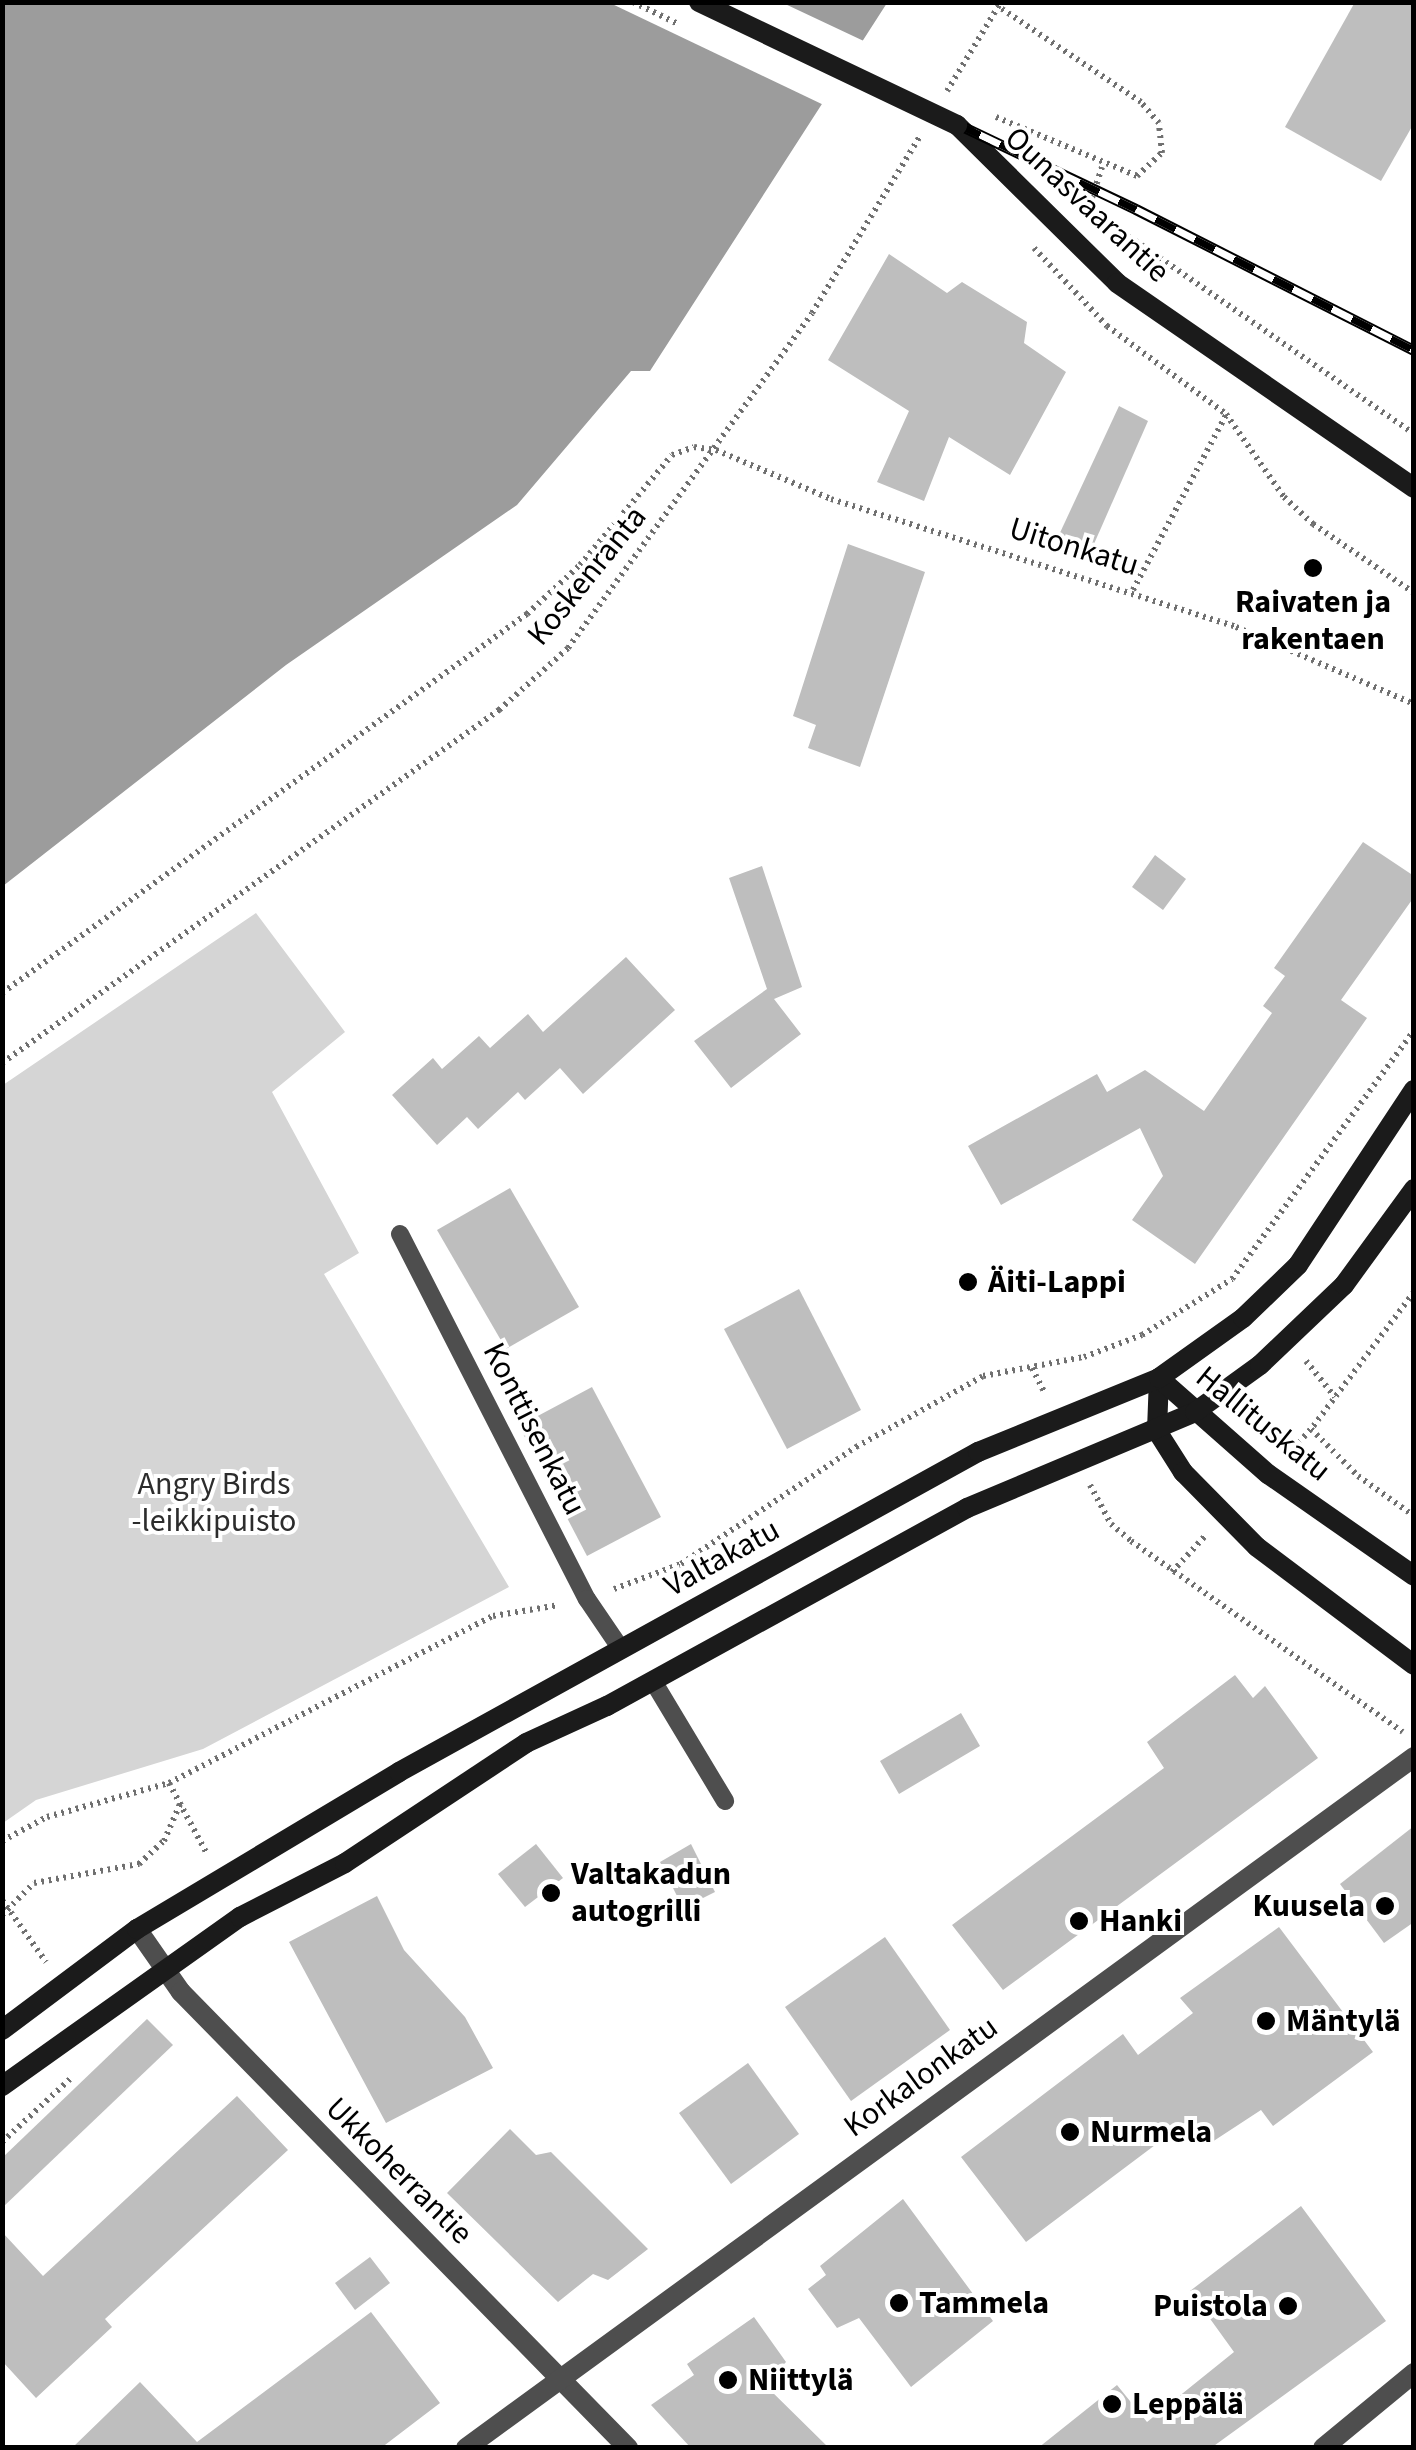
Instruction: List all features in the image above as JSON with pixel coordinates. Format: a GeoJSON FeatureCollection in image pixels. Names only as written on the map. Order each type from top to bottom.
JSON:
{"type":"FeatureCollection","features":[{"type":"Feature","properties":{"kind":"street","name":"Ounasvaarantie"},"geometry":{"type":"LineString","coordinates":[[699,2],[956,124],[1117,283],[1414,488]]}},
{"type":"Feature","properties":{"kind":"street","name":"Valtakatu"},"geometry":{"type":"LineString","coordinates":[[2,2030],[137,1929],[622,1649],[978,1452],[1159,1378],[1244,1318],[1298,1266],[1414,1090]]}},
{"type":"Feature","properties":{"kind":"street"},"geometry":{"type":"LineString","coordinates":[[2,2086],[240,1917],[345,1863],[526,1743],[653,1680],[967,1508],[1195,1412],[1260,1365],[1344,1285],[1414,1189]]}},
{"type":"Feature","properties":{"kind":"street","name":"Hallituskatu"},"geometry":{"type":"LineString","coordinates":[[1159,1378],[1195,1412],[1414,1576]]}},
{"type":"Feature","properties":{"kind":"street","name":"Hallituskatu"},"geometry":{"type":"LineString","coordinates":[[1157,1431],[1159,1378]]}},
{"type":"Feature","properties":{"kind":"street"},"geometry":{"type":"LineString","coordinates":[[1157,1431],[1184,1472],[1257,1547],[1414,1665]]}},
{"type":"Feature","properties":{"kind":"street","name":"Korkalonkatu"},"geometry":{"type":"LineString","coordinates":[[466,2448],[1414,1757]]}},
{"type":"Feature","properties":{"kind":"street","name":"Ukkoherrantie"},"geometry":{"type":"LineString","coordinates":[[137,1929],[161,1970],[628,2448]]}},
{"type":"Feature","properties":{"kind":"street"},"geometry":{"type":"LineString","coordinates":[[1323,2448],[1414,2374]]}},
{"type":"Feature","properties":{"kind":"lane","name":"Konttisenkatu"},"geometry":{"type":"LineString","coordinates":[[400,1234],[588,1599],[622,1649]]}},
{"type":"Feature","properties":{"kind":"lane"},"geometry":{"type":"LineString","coordinates":[[653,1680],[725,1801]]}},
{"type":"Feature","properties":{"kind":"path"},"geometry":{"type":"LineString","coordinates":[[937,108],[1000,5],[1142,102],[1159,122],[1162,154],[1152,169],[1137,176],[1102,167],[984,112]]}},
{"type":"Feature","properties":{"kind":"path","name":"Koskenranta"},"geometry":{"type":"LineString","coordinates":[[2,1063],[512,698],[586,628],[812,312],[927,125]]}},
{"type":"Feature","properties":{"kind":"path"},"geometry":{"type":"LineString","coordinates":[[1102,167],[1090,201],[1098,216],[1414,434]]}},
{"type":"Feature","properties":{"kind":"path"},"geometry":{"type":"LineString","coordinates":[[1027,238],[1107,326],[1226,414],[1284,497],[1342,546],[1414,593]]}},
{"type":"Feature","properties":{"kind":"path"},"geometry":{"type":"LineString","coordinates":[[1133,590],[1226,414]]}},
{"type":"Feature","properties":{"kind":"path"},"geometry":{"type":"LineString","coordinates":[[2,993],[527,614],[580,565],[672,455],[716,450]]}},
{"type":"Feature","properties":{"kind":"path","name":"Uitonkatu"},"geometry":{"type":"LineString","coordinates":[[716,450],[831,499],[1133,590],[1236,626],[1414,704]]}},
{"type":"Feature","properties":{"kind":"path"},"geometry":{"type":"LineString","coordinates":[[2,1841],[47,1817],[169,1783],[493,1616],[588,1599],[681,1564],[856,1447],[983,1376],[1084,1357],[1142,1335],[1232,1278],[1414,1030]]}},
{"type":"Feature","properties":{"kind":"path"},"geometry":{"type":"LineString","coordinates":[[1414,1292],[1312,1429],[1358,1476],[1414,1516]]}},
{"type":"Feature","properties":{"kind":"path"},"geometry":{"type":"LineString","coordinates":[[1090,1486],[1112,1524],[1132,1541],[1414,1740]]}},
{"type":"Feature","properties":{"kind":"path"},"geometry":{"type":"LineString","coordinates":[[169,1783],[210,1859]]}},
{"type":"Feature","properties":{"kind":"path"},"geometry":{"type":"LineString","coordinates":[[2,1915],[5,1903],[34,1883],[139,1864],[164,1841],[180,1804]]}},
{"type":"Feature","properties":{"kind":"path"},"geometry":{"type":"LineString","coordinates":[[5,1903],[47,1963]]}},
{"type":"Feature","properties":{"kind":"path"},"geometry":{"type":"LineString","coordinates":[[2,2142],[82,2068]]}},
{"type":"Feature","properties":{"kind":"green space","name":"Angry Birds -leikkipuisto"},"geometry":{"type":"Polygon","coordinates":[[[256,913],[345,1032],[272,1092],[359,1253],[324,1274],[509,1587],[203,1749],[36,1800],[3,1823],[3,1085],[256,913]]]}},
{"type":"Feature","properties":{"kind":"shaded area"},"geometry":{"type":"Polygon","coordinates":[[[3,3],[887,3],[650,371],[631,371],[517,505],[286,665],[3,886],[3,3]]]}},
{"type":"Feature","properties":{"kind":"pier"},"geometry":{"type":"Polygon","coordinates":[[[610,3],[783,3],[868,43],[828,107],[610,3]]]}},
{"type":"Feature","properties":{"kind":"building"},"geometry":{"type":"Polygon","coordinates":[[[1355,2],[1414,2],[1414,123],[1381,181],[1285,127],[1355,2]]]}},
{"type":"Feature","properties":{"kind":"building"},"geometry":{"type":"Polygon","coordinates":[[[889,254],[947,293],[962,282],[1027,322],[1024,343],[1066,372],[1010,475],[949,437],[924,501],[877,482],[909,411],[828,360],[889,254]]]}},
{"type":"Feature","properties":{"kind":"building"},"geometry":{"type":"Polygon","coordinates":[[[1119,406],[1148,421],[1090,553],[1058,537],[1119,406]]]}},
{"type":"Feature","properties":{"kind":"building"},"geometry":{"type":"Polygon","coordinates":[[[848,544],[925,572],[860,767],[808,748],[816,725],[793,716],[848,544]]]}},
{"type":"Feature","properties":{"kind":"building"},"geometry":{"type":"Polygon","coordinates":[[[1363,842],[1414,876],[1414,897],[1341,1000],[1367,1018],[1195,1264],[1132,1220],[1163,1176],[1140,1128],[1001,1205],[968,1146],[1097,1074],[1107,1092],[1145,1070],[1204,1111],[1272,1013],[1263,1006],[1285,976],[1274,968],[1363,842]]]}},
{"type":"Feature","properties":{"kind":"building"},"geometry":{"type":"Polygon","coordinates":[[[1155,855],[1186,879],[1163,910],[1132,887],[1155,855]]]}},
{"type":"Feature","properties":{"kind":"building"},"geometry":{"type":"Polygon","coordinates":[[[762,866],[802,987],[774,999],[801,1034],[731,1088],[694,1041],[767,989],[729,878],[762,866]]]}},
{"type":"Feature","properties":{"kind":"building"},"geometry":{"type":"Polygon","coordinates":[[[626,957],[675,1010],[583,1094],[560,1068],[525,1100],[518,1092],[478,1129],[467,1117],[437,1145],[392,1095],[433,1058],[442,1069],[479,1036],[490,1048],[528,1014],[543,1032],[626,957]]]}},
{"type":"Feature","properties":{"kind":"building"},"geometry":{"type":"Polygon","coordinates":[[[510,1188],[579,1307],[506,1349],[437,1230],[510,1188]]]}},
{"type":"Feature","properties":{"kind":"building"},"geometry":{"type":"Polygon","coordinates":[[[799,1289],[861,1410],[787,1449],[724,1329],[799,1289]]]}},
{"type":"Feature","properties":{"kind":"building"},"geometry":{"type":"Polygon","coordinates":[[[592,1387],[661,1517],[587,1556],[519,1426],[592,1387]]]}},
{"type":"Feature","properties":{"kind":"building"},"geometry":{"type":"Polygon","coordinates":[[[1235,1675],[1253,1698],[1265,1686],[1318,1758],[1003,1990],[952,1925],[1164,1768],[1147,1742],[1235,1675]]]}},
{"type":"Feature","properties":{"kind":"building"},"geometry":{"type":"Polygon","coordinates":[[[961,1713],[980,1746],[899,1794],[880,1761],[961,1713]]]}},
{"type":"Feature","properties":{"kind":"building","name":"Kuusela"},"geometry":{"type":"Polygon","coordinates":[[[1414,1826],[1414,1922],[1384,1943],[1340,1884],[1414,1826]]]}},
{"type":"Feature","properties":{"kind":"building"},"geometry":{"type":"Polygon","coordinates":[[[536,1844],[563,1878],[525,1907],[498,1874],[536,1844]]]}},
{"type":"Feature","properties":{"kind":"building"},"geometry":{"type":"Polygon","coordinates":[[[691,1844],[715,1892],[683,1908],[660,1862],[691,1844]]]}},
{"type":"Feature","properties":{"kind":"building"},"geometry":{"type":"Polygon","coordinates":[[[377,1896],[404,1950],[465,2017],[493,2068],[386,2123],[289,1942],[377,1896]]]}},
{"type":"Feature","properties":{"kind":"building"},"geometry":{"type":"Polygon","coordinates":[[[1279,1927],[1373,2052],[1273,2126],[1261,2110],[1209,2144],[1191,2118],[1026,2242],[961,2157],[1123,2034],[1138,2055],[1193,2013],[1180,1998],[1279,1927]]]}},
{"type":"Feature","properties":{"kind":"building"},"geometry":{"type":"Polygon","coordinates":[[[885,1937],[950,2030],[851,2101],[785,2007],[885,1937]]]}},
{"type":"Feature","properties":{"kind":"building"},"geometry":{"type":"Polygon","coordinates":[[[147,2019],[173,2045],[2,2208],[2,2158],[147,2019]]]}},
{"type":"Feature","properties":{"kind":"building"},"geometry":{"type":"Polygon","coordinates":[[[748,2063],[799,2134],[731,2184],[679,2113],[748,2063]]]}},
{"type":"Feature","properties":{"kind":"building"},"geometry":{"type":"Polygon","coordinates":[[[237,2096],[288,2150],[105,2319],[112,2327],[36,2398],[2,2361],[2,2232],[43,2276],[237,2096]]]}},
{"type":"Feature","properties":{"kind":"building"},"geometry":{"type":"Polygon","coordinates":[[[510,2129],[536,2155],[551,2152],[648,2249],[608,2280],[593,2274],[558,2302],[447,2193],[510,2129]]]}},
{"type":"Feature","properties":{"kind":"building","name":"Tammela"},"geometry":{"type":"Polygon","coordinates":[[[903,2199],[993,2321],[911,2387],[859,2318],[837,2328],[808,2289],[826,2275],[820,2266],[903,2199]]]}},
{"type":"Feature","properties":{"kind":"building","name":"Puistola"},"geometry":{"type":"Polygon","coordinates":[[[1301,2206],[1386,2321],[1211,2448],[1038,2448],[1117,2385],[1147,2422],[1234,2352],[1190,2291],[1301,2206]]]}},
{"type":"Feature","properties":{"kind":"building"},"geometry":{"type":"Polygon","coordinates":[[[370,2257],[390,2283],[355,2310],[335,2283],[370,2257]]]}},
{"type":"Feature","properties":{"kind":"building"},"geometry":{"type":"Polygon","coordinates":[[[371,2312],[440,2403],[381,2448],[72,2448],[140,2382],[197,2442],[371,2312]]]}},
{"type":"Feature","properties":{"kind":"building","name":"Niittylä"},"geometry":{"type":"Polygon","coordinates":[[[754,2317],[786,2362],[765,2385],[829,2448],[691,2448],[651,2405],[694,2375],[687,2364],[754,2317]]]}},
{"type":"Feature","properties":{"kind":"railway"},"geometry":{"type":"LineString","coordinates":[[702,2],[1136,209],[1414,350]]}},
{"type":"Feature","properties":{"kind":"place","name":"Raivaten ja rakentaen"},"geometry":{"type":"Point","coordinates":[1313,568]}},
{"type":"Feature","properties":{"kind":"place","name":"Äiti-Lappi"},"geometry":{"type":"Point","coordinates":[968,1282]}},
{"type":"Feature","properties":{"kind":"place","name":"Valtakadun autogrilli"},"geometry":{"type":"Point","coordinates":[551,1893]}},
{"type":"Feature","properties":{"kind":"place","name":"Kuusela"},"geometry":{"type":"Point","coordinates":[1385,1906]}},
{"type":"Feature","properties":{"kind":"place","name":"Hanki"},"geometry":{"type":"Point","coordinates":[1079,1921]}},
{"type":"Feature","properties":{"kind":"place","name":"Mäntylä"},"geometry":{"type":"Point","coordinates":[1266,2021]}},
{"type":"Feature","properties":{"kind":"place","name":"Nurmela"},"geometry":{"type":"Point","coordinates":[1070,2132]}},
{"type":"Feature","properties":{"kind":"place","name":"Tammela"},"geometry":{"type":"Point","coordinates":[899,2303]}},
{"type":"Feature","properties":{"kind":"place","name":"Puistola"},"geometry":{"type":"Point","coordinates":[1288,2306]}},
{"type":"Feature","properties":{"kind":"place","name":"Niittylä"},"geometry":{"type":"Point","coordinates":[728,2380]}},
{"type":"Feature","properties":{"kind":"place","name":"Leppälä"},"geometry":{"type":"Point","coordinates":[1112,2404]}}]}
